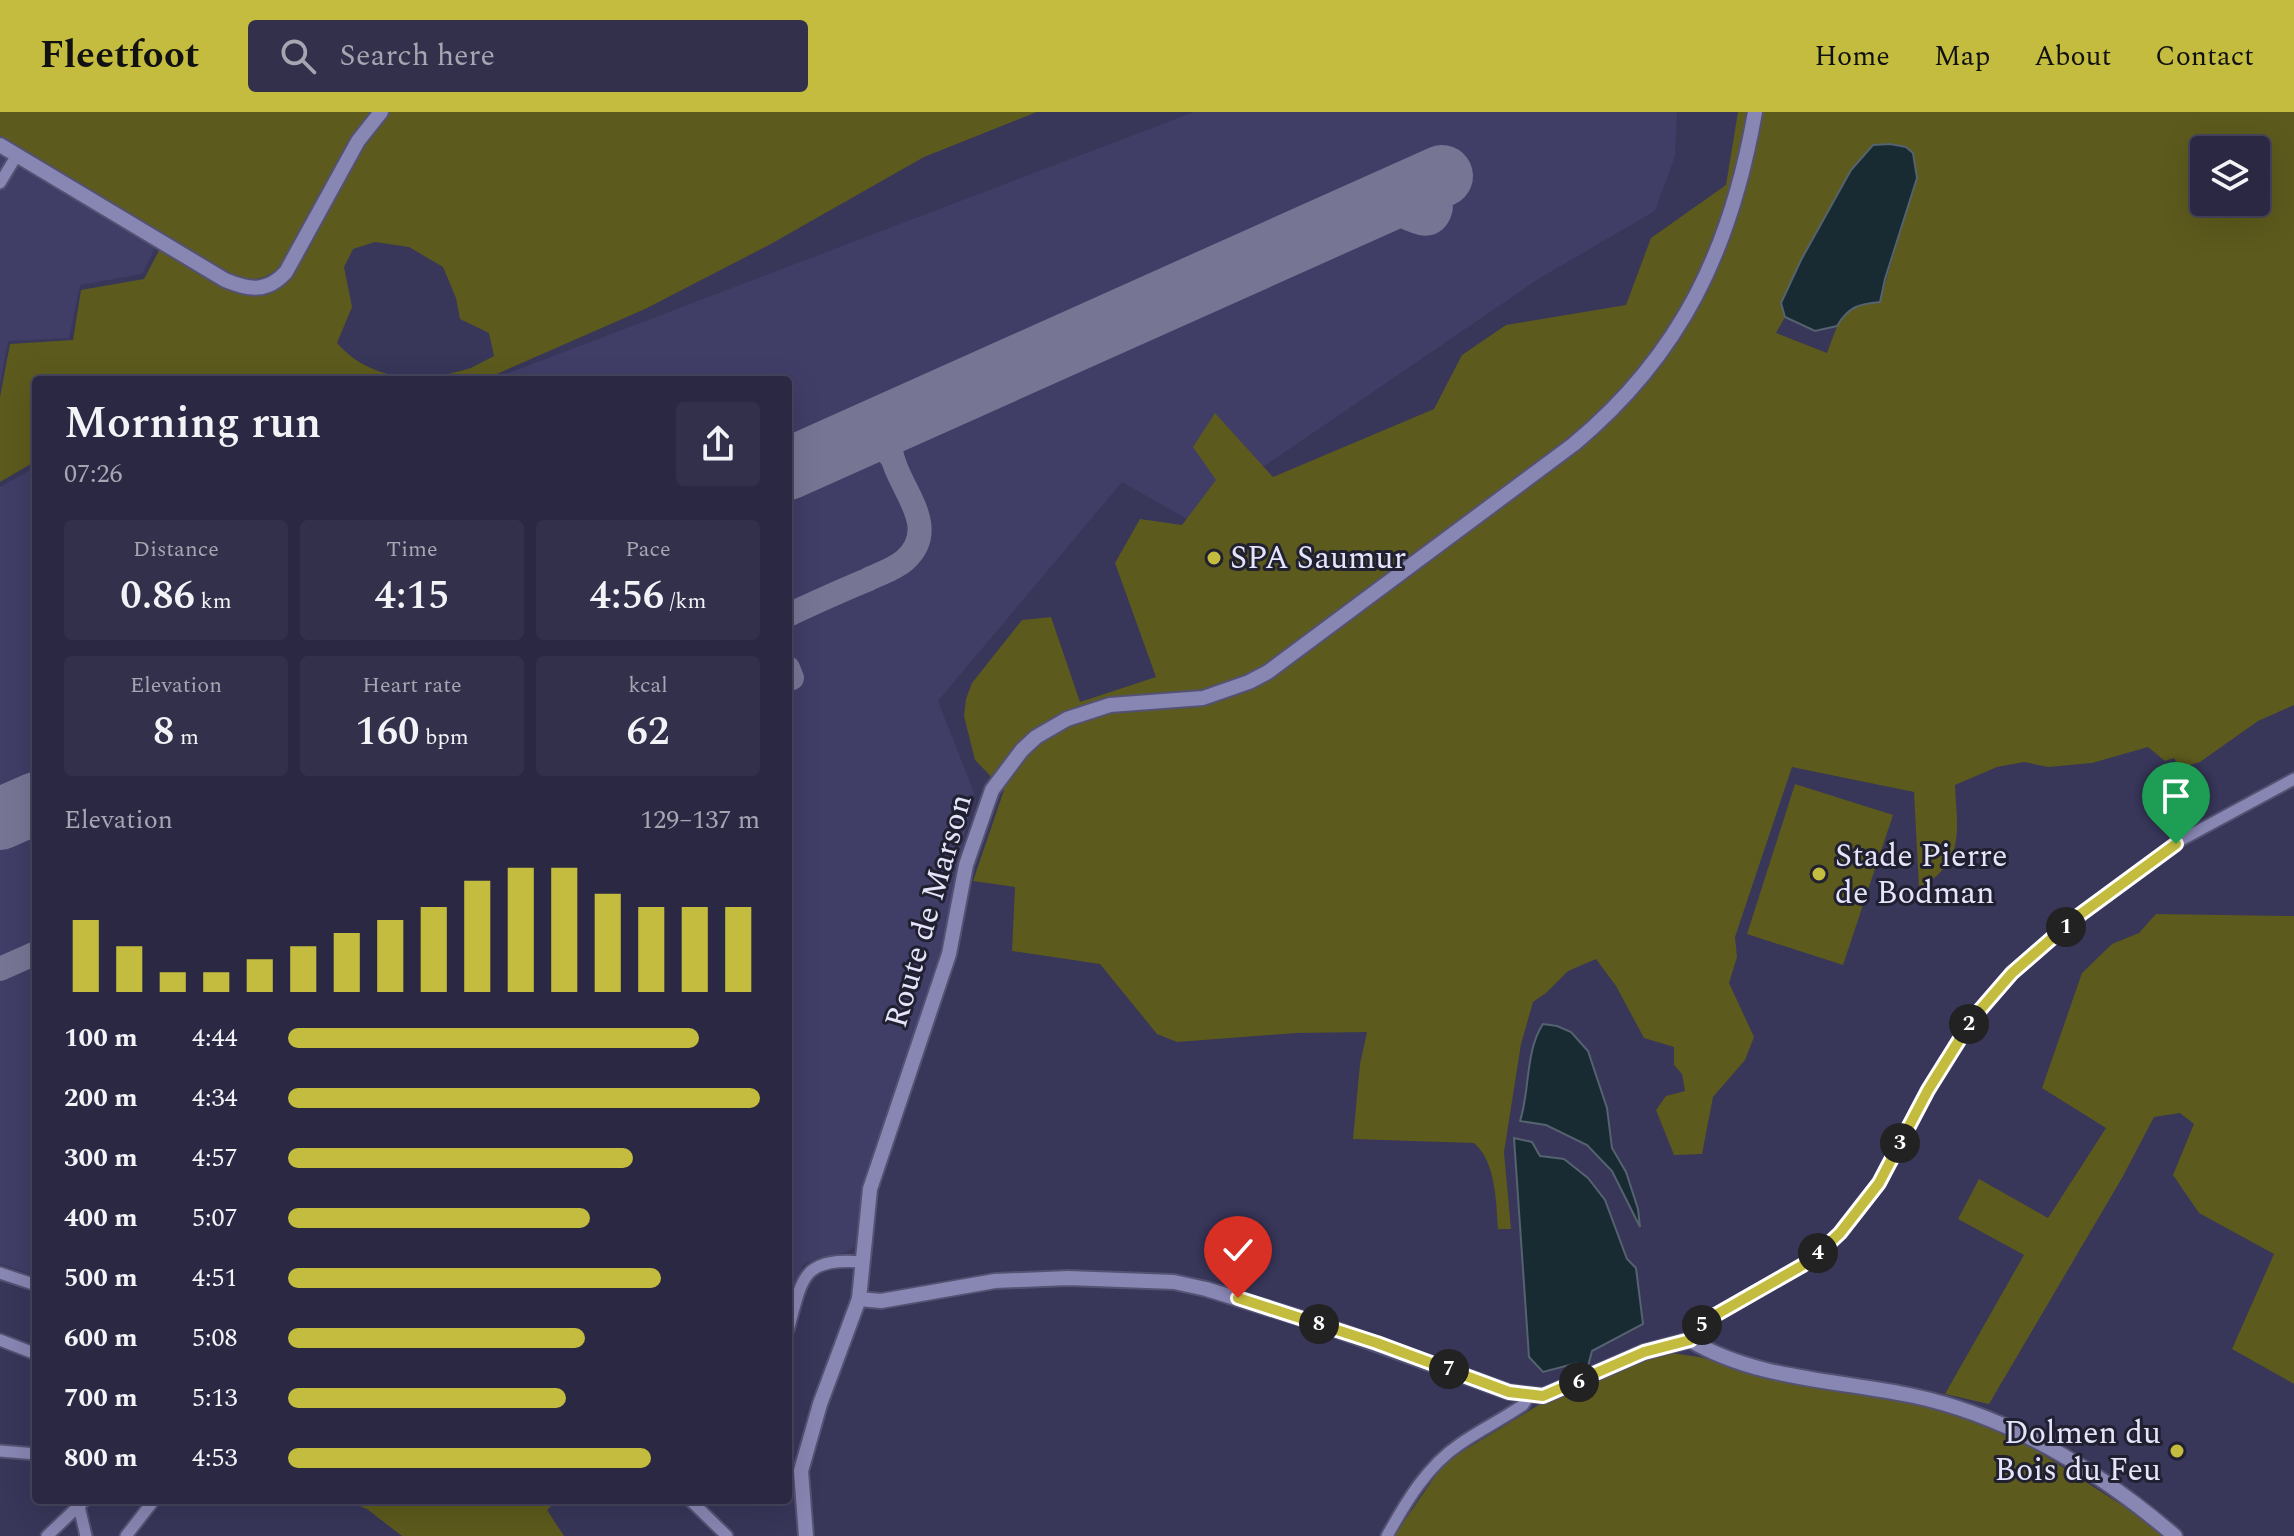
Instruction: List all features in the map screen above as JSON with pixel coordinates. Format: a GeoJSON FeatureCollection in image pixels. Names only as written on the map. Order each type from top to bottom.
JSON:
{"type":"FeatureCollection","features":[{"type":"Feature","properties":{"kind":"street"},"geometry":{"type":"LineString","coordinates":[[0,145],[225,280],[242,287],[259,289],[278,280],[286,272],[358,141],[381,112]]}},
{"type":"Feature","properties":{"kind":"street","name":"Route de Marson"},"geometry":{"type":"LineString","coordinates":[[806,1536],[801,1471],[808,1441],[859,1299],[870,1189],[949,954],[966,865],[985,805],[1009,764],[1036,737],[1089,710],[1110,705],[1203,698],[1268,672],[1606,417],[1659,354],[1702,286],[1722,240],[1737,193],[1755,112]]}},
{"type":"Feature","properties":{"kind":"street"},"geometry":{"type":"LineString","coordinates":[[0,183],[17,155]]}},
{"type":"Feature","properties":{"kind":"street"},"geometry":{"type":"LineString","coordinates":[[859,1299],[881,1301],[1007,1280],[1068,1278],[1174,1282],[1309,1320],[1509,1392],[1543,1396],[1558,1391],[1644,1352],[1690,1340],[1705,1321],[1803,1265],[1840,1233],[1879,1183],[1928,1090],[1973,1018],[2012,973],[2074,919],[2181,840],[2294,779]]}},
{"type":"Feature","properties":{"kind":"street"},"geometry":{"type":"LineString","coordinates":[[792,1316],[800,1288],[809,1272],[826,1261],[863,1262]]}},
{"type":"Feature","properties":{"kind":"street"},"geometry":{"type":"LineString","coordinates":[[0,1273],[32,1284]]}},
{"type":"Feature","properties":{"kind":"street"},"geometry":{"type":"LineString","coordinates":[[0,1340],[32,1352]]}},
{"type":"Feature","properties":{"kind":"street"},"geometry":{"type":"LineString","coordinates":[[1690,1340],[1711,1353],[1768,1370],[1821,1382],[1918,1397],[1990,1420],[2038,1442],[2113,1488],[2175,1536]]}},
{"type":"Feature","properties":{"kind":"street"},"geometry":{"type":"LineString","coordinates":[[1387,1536],[1421,1482],[1438,1463],[1459,1444],[1523,1405],[1529,1396]]}},
{"type":"Feature","properties":{"kind":"street"},"geometry":{"type":"LineString","coordinates":[[0,1451],[32,1454]]}},
{"type":"Feature","properties":{"kind":"street"},"geometry":{"type":"LineString","coordinates":[[47,1536],[79,1504]]}},
{"type":"Feature","properties":{"kind":"street"},"geometry":{"type":"LineString","coordinates":[[81,1504],[86,1536]]}},
{"type":"Feature","properties":{"kind":"street"},"geometry":{"type":"LineString","coordinates":[[126,1536],[151,1504]]}},
{"type":"Feature","properties":{"kind":"street"},"geometry":{"type":"LineString","coordinates":[[694,1504],[727,1536]]}},
{"type":"Feature","properties":{"kind":"shaded area"},"geometry":{"type":"Polygon","coordinates":[[[0,112],[378,112],[283,265],[266,276],[251,279],[217,268],[0,136],[0,112]]]}},
{"type":"Feature","properties":{"kind":"shaded area"},"geometry":{"type":"Polygon","coordinates":[[[388,112],[1037,112],[924,157],[769,245],[645,309],[492,376],[442,376],[471,368],[494,356],[489,333],[460,319],[456,298],[443,267],[409,247],[375,242],[353,249],[344,267],[352,307],[337,343],[354,359],[394,376],[32,376],[32,463],[0,482],[0,397],[10,344],[73,340],[81,290],[144,279],[162,245],[267,293],[361,143],[388,112]]]}},
{"type":"Feature","properties":{"kind":"shaded area"},"geometry":{"type":"Polygon","coordinates":[[[1194,112],[1677,112],[1675,156],[1655,211],[1540,278],[1187,519],[1122,482],[938,701],[974,792],[935,976],[863,1187],[857,1246],[803,1265],[792,1294],[792,376],[501,376],[1194,112]]]}},
{"type":"Feature","properties":{"kind":"shaded area"},"geometry":{"type":"Polygon","coordinates":[[[1738,112],[2294,112],[2294,705],[2258,721],[2200,762],[2180,768],[2174,758],[2165,761],[2148,747],[2092,763],[2048,767],[2024,762],[1997,767],[1955,785],[1957,831],[1952,856],[1934,878],[1919,888],[1914,792],[1792,767],[1735,937],[1737,957],[1729,983],[1754,1037],[1745,1060],[1713,1097],[1702,1154],[1674,1155],[1656,1110],[1666,1096],[1685,1091],[1682,1074],[1674,1065],[1674,1047],[1644,1038],[1616,986],[1596,959],[1568,971],[1533,1002],[1521,1044],[1504,1152],[1511,1229],[1498,1229],[1491,1171],[1474,1143],[1353,1139],[1360,1064],[1367,1032],[1296,1033],[1177,1042],[1157,1034],[1100,964],[1012,951],[1015,887],[973,881],[1004,790],[975,760],[964,716],[966,699],[972,683],[1022,620],[1051,617],[1080,702],[1156,677],[1115,563],[1140,519],[1182,525],[1216,480],[1193,447],[1215,413],[1273,477],[1434,409],[1462,355],[1506,325],[1626,305],[1651,238],[1726,185],[1738,112]],[[1913,153],[1781,303],[1785,317],[1776,333],[1827,353],[1839,322],[1849,311],[1880,301],[1916,178],[1913,153]]]}},
{"type":"Feature","properties":{"kind":"shaded area"},"geometry":{"type":"Polygon","coordinates":[[[0,152],[156,246],[142,274],[80,285],[69,338],[8,341],[0,385],[0,152]]]}},
{"type":"Feature","properties":{"kind":"shaded area"},"geometry":{"type":"Polygon","coordinates":[[[32,469],[32,1275],[0,1264],[0,487],[32,469]]]}},
{"type":"Feature","properties":{"kind":"shaded area","name":"Stade Pierre de Bodman"},"geometry":{"type":"Polygon","coordinates":[[[1795,784],[1893,815],[1843,965],[1747,934],[1795,784]]]}},
{"type":"Feature","properties":{"kind":"shaded area"},"geometry":{"type":"Polygon","coordinates":[[[2156,914],[2294,916],[2294,1384],[2232,1349],[2274,1254],[2199,1213],[2173,1175],[2194,1124],[2180,1113],[2154,1117],[2122,1178],[1989,1404],[1945,1394],[2024,1255],[1958,1219],[1979,1179],[2048,1218],[2106,1128],[2042,1088],[2082,973],[2112,944],[2139,933],[2156,914]]]}},
{"type":"Feature","properties":{"kind":"shaded area"},"geometry":{"type":"Polygon","coordinates":[[[1671,1353],[1781,1378],[1932,1405],[1966,1415],[2025,1443],[2170,1536],[1394,1536],[1440,1469],[1458,1454],[1542,1403],[1648,1357],[1671,1353]]]}},
{"type":"Feature","properties":{"kind":"shaded area"},"geometry":{"type":"Polygon","coordinates":[[[355,1504],[554,1504],[547,1510],[564,1536],[402,1536],[367,1509],[355,1504]]]}},
{"type":"Feature","properties":{"kind":"water"},"geometry":{"type":"Polygon","coordinates":[[[1873,145],[1906,147],[1913,153],[1917,178],[1880,302],[1855,307],[1837,326],[1815,331],[1785,317],[1781,303],[1851,170],[1873,145]]]}},
{"type":"Feature","properties":{"kind":"water"},"geometry":{"type":"Polygon","coordinates":[[[1543,1024],[1571,1032],[1588,1051],[1607,1108],[1612,1148],[1626,1172],[1638,1209],[1640,1227],[1612,1171],[1587,1145],[1546,1125],[1520,1121],[1533,1046],[1543,1024]]]}},
{"type":"Feature","properties":{"kind":"water"},"geometry":{"type":"Polygon","coordinates":[[[1514,1138],[1532,1142],[1540,1156],[1564,1159],[1588,1178],[1605,1200],[1627,1259],[1636,1268],[1643,1324],[1592,1351],[1588,1366],[1577,1363],[1543,1372],[1529,1357],[1514,1138]]]}},
{"type":"Feature","properties":{"kind":"taxiway"},"geometry":{"type":"LineString","coordinates":[[1354,215],[1382,208],[1417,222],[1432,222],[1441,208],[1430,181]]}},
{"type":"Feature","properties":{"kind":"taxiway"},"geometry":{"type":"LineString","coordinates":[[792,613],[897,566],[918,542],[919,524],[914,506],[891,450],[894,433],[907,416]]}},
{"type":"Feature","properties":{"kind":"taxiway"},"geometry":{"type":"LineString","coordinates":[[847,443],[872,443],[883,448],[892,458]]}},
{"type":"Feature","properties":{"kind":"taxiway"},"geometry":{"type":"LineString","coordinates":[[0,969],[32,955]]}},
{"type":"Feature","properties":{"kind":"runway"},"geometry":{"type":"LineString","coordinates":[[792,467],[1442,176]]}},
{"type":"Feature","properties":{"kind":"runway"},"geometry":{"type":"LineString","coordinates":[[0,819],[32,805]]}},
{"type":"Feature","properties":{"kind":"place","name":"SPA Saumur"},"geometry":{"type":"Point","coordinates":[1214,558]}},
{"type":"Feature","properties":{"kind":"place","name":"Stade Pierre de Bodman"},"geometry":{"type":"Point","coordinates":[1819,874]}},
{"type":"Feature","properties":{"kind":"place","name":"Dolmen du Bois du Feu"},"geometry":{"type":"Point","coordinates":[2177,1451]}},
{"type":"Feature","properties":{"kind":"route"},"geometry":{"type":"LineString","coordinates":[[1238,1298],[1377,1343],[1509,1392],[1529,1396],[1558,1391],[1644,1352],[1690,1340],[1705,1321],[1803,1265],[1840,1233],[1879,1183],[1928,1090],[1973,1018],[2012,973],[2074,919],[2176,844]]}}]}
